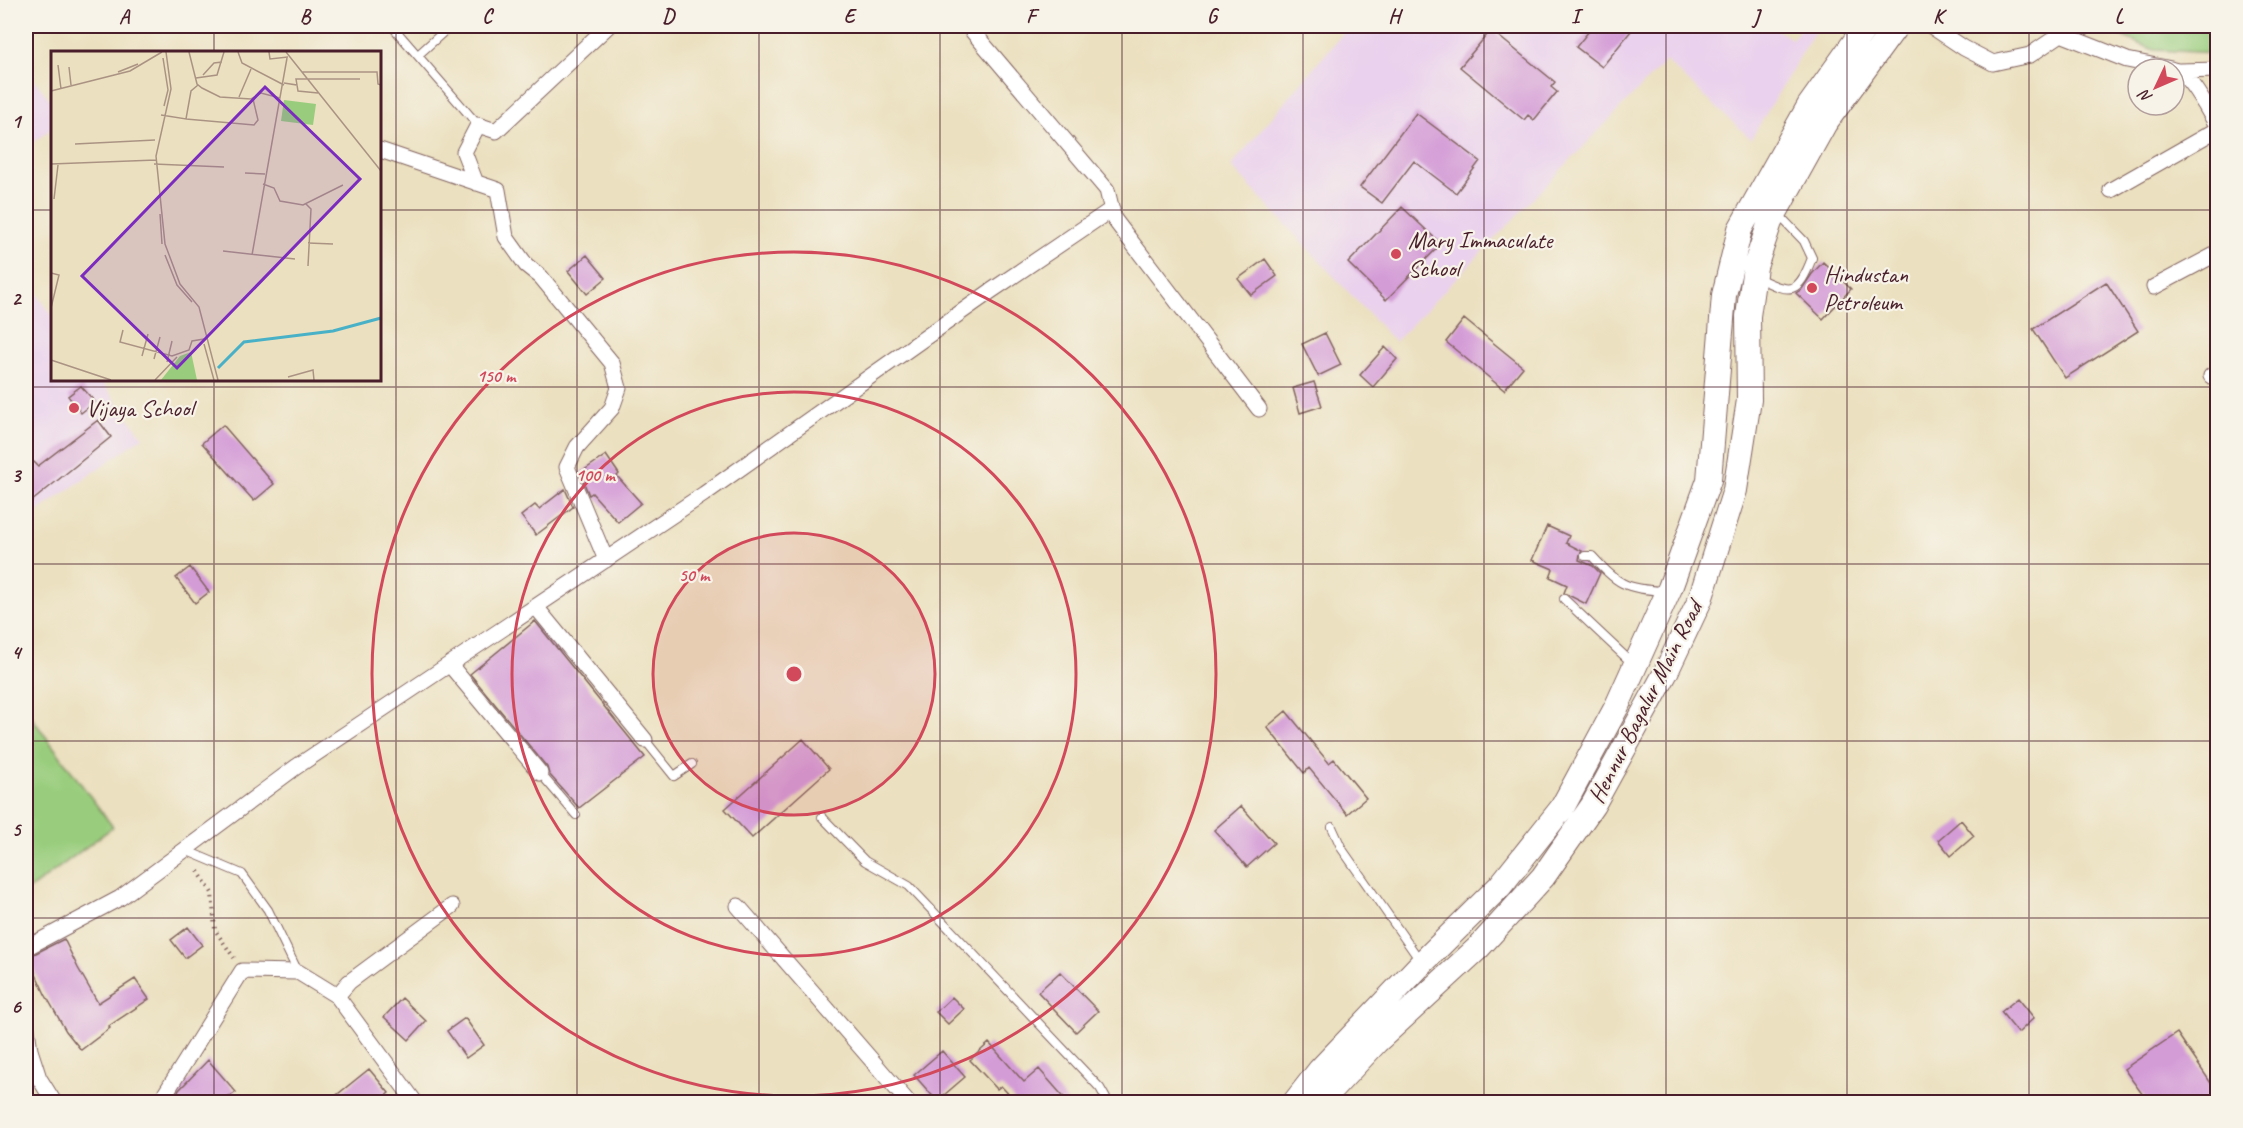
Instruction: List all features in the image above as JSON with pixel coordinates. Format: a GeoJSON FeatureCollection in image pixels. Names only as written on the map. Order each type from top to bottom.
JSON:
{"type":"FeatureCollection","features":[{"type":"Feature","properties":{"kind":"main road","name":"Hennur Bagalur Main Road"},"geometry":{"type":"LineString","coordinates":[[1295,1102],[1320,1070],[1422,963],[1500,886],[1562,808],[1616,708],[1669,591],[1709,480],[1724,295],[1740,229],[1809,106],[1866,26]]}},
{"type":"Feature","properties":{"kind":"main road","name":"Hennur Bagalur Main Road"},"geometry":{"type":"LineString","coordinates":[[1320,1102],[1376,1042],[1478,948],[1543,877],[1593,805],[1665,674],[1700,600],[1735,490],[1749,400],[1748,316],[1754,276],[1770,222],[1826,123],[1896,26]]}},
{"type":"Feature","properties":{"kind":"street"},"geometry":{"type":"LineString","coordinates":[[476,183],[464,152],[478,125],[496,131],[608,26]]}},
{"type":"Feature","properties":{"kind":"street"},"geometry":{"type":"LineString","coordinates":[[968,26],[1107,190],[1114,219],[1259,409]]}},
{"type":"Feature","properties":{"kind":"street"},"geometry":{"type":"LineString","coordinates":[[1931,26],[1964,48],[1993,63],[2030,55],[2061,34],[2126,60]]}},
{"type":"Feature","properties":{"kind":"street"},"geometry":{"type":"LineString","coordinates":[[2186,70],[2217,70]]}},
{"type":"Feature","properties":{"kind":"street"},"geometry":{"type":"LineString","coordinates":[[2111,190],[2217,128],[2201,98],[2186,82]]}},
{"type":"Feature","properties":{"kind":"street"},"geometry":{"type":"LineString","coordinates":[[381,150],[498,190],[506,237],[526,265],[541,277],[612,363],[619,388],[612,408],[577,447],[567,467],[606,560]]}},
{"type":"Feature","properties":{"kind":"street"},"geometry":{"type":"LineString","coordinates":[[26,948],[120,898],[296,766],[606,560],[1112,209]]}},
{"type":"Feature","properties":{"kind":"street"},"geometry":{"type":"LineString","coordinates":[[2154,287],[2217,253]]}},
{"type":"Feature","properties":{"kind":"street"},"geometry":{"type":"LineString","coordinates":[[536,607],[645,740]]}},
{"type":"Feature","properties":{"kind":"street"},"geometry":{"type":"LineString","coordinates":[[450,664],[540,773]]}},
{"type":"Feature","properties":{"kind":"street"},"geometry":{"type":"LineString","coordinates":[[337,996],[349,982],[452,906]]}},
{"type":"Feature","properties":{"kind":"street"},"geometry":{"type":"LineString","coordinates":[[738,906],[908,1102]]}},
{"type":"Feature","properties":{"kind":"street"},"geometry":{"type":"LineString","coordinates":[[160,1102],[242,971],[298,972],[337,996],[415,1102]]}},
{"type":"Feature","properties":{"kind":"street"},"geometry":{"type":"LineString","coordinates":[[26,1023],[30,1050],[39,1078],[54,1102]]}},
{"type":"Feature","properties":{"kind":"lane"},"geometry":{"type":"LineString","coordinates":[[392,26],[478,125]]}},
{"type":"Feature","properties":{"kind":"lane"},"geometry":{"type":"LineString","coordinates":[[418,56],[450,26]]}},
{"type":"Feature","properties":{"kind":"lane"},"geometry":{"type":"LineString","coordinates":[[1754,276],[1779,288],[1793,288],[1798,285],[1812,258],[1804,242],[1776,212]]}},
{"type":"Feature","properties":{"kind":"lane"},"geometry":{"type":"LineString","coordinates":[[1585,556],[1592,556],[1610,576],[1626,586],[1669,591]]}},
{"type":"Feature","properties":{"kind":"lane"},"geometry":{"type":"LineString","coordinates":[[1564,599],[1635,667]]}},
{"type":"Feature","properties":{"kind":"lane"},"geometry":{"type":"LineString","coordinates":[[645,740],[674,776],[692,764]]}},
{"type":"Feature","properties":{"kind":"lane"},"geometry":{"type":"LineString","coordinates":[[540,773],[576,816]]}},
{"type":"Feature","properties":{"kind":"lane"},"geometry":{"type":"LineString","coordinates":[[822,817],[865,861],[909,886],[1100,1088],[1108,1102]]}},
{"type":"Feature","properties":{"kind":"lane"},"geometry":{"type":"LineString","coordinates":[[1332,827],[1342,849],[1422,963]]}},
{"type":"Feature","properties":{"kind":"lane"},"geometry":{"type":"LineString","coordinates":[[185,850],[242,874],[268,910],[298,972]]}},
{"type":"Feature","properties":{"kind":"path"},"geometry":{"type":"LineString","coordinates":[[198,871],[212,894],[215,930],[242,971]]}},
{"type":"Feature","properties":{"kind":"shaded area","name":"Mary Immaculate School"},"geometry":{"type":"Polygon","coordinates":[[[1349,26],[1772,26],[1792,39],[1803,26],[1818,26],[1751,139],[1666,61],[1395,342],[1231,166],[1349,26]]]}},
{"type":"Feature","properties":{"kind":"shaded area"},"geometry":{"type":"Polygon","coordinates":[[[26,69],[51,102],[51,129],[26,148],[26,69]]]}},
{"type":"Feature","properties":{"kind":"shaded area","name":"Vijaya School"},"geometry":{"type":"Polygon","coordinates":[[[26,279],[51,314],[51,381],[101,381],[143,437],[26,520],[26,279]]]}},
{"type":"Feature","properties":{"kind":"green space"},"geometry":{"type":"Polygon","coordinates":[[[2099,26],[2217,26],[2217,53],[2154,50],[2099,26]]]}},
{"type":"Feature","properties":{"kind":"green space"},"geometry":{"type":"Polygon","coordinates":[[[26,710],[113,827],[26,892],[26,710]]]}},
{"type":"Feature","properties":{"kind":"building"},"geometry":{"type":"Polygon","coordinates":[[[1593,26],[1635,26],[1602,67],[1576,47],[1593,26]]]}},
{"type":"Feature","properties":{"kind":"building"},"geometry":{"type":"Polygon","coordinates":[[[1491,30],[1555,82],[1551,87],[1557,92],[1534,120],[1528,115],[1524,120],[1460,67],[1491,30]]]}},
{"type":"Feature","properties":{"kind":"building"},"geometry":{"type":"Polygon","coordinates":[[[1416,113],[1480,161],[1456,193],[1414,161],[1382,203],[1360,187],[1416,113]]]}},
{"type":"Feature","properties":{"kind":"building"},"geometry":{"type":"Polygon","coordinates":[[[1402,207],[1441,244],[1386,300],[1348,263],[1402,207]]]}},
{"type":"Feature","properties":{"kind":"building"},"geometry":{"type":"Polygon","coordinates":[[[587,255],[606,278],[587,294],[568,271],[587,255]]]}},
{"type":"Feature","properties":{"kind":"building"},"geometry":{"type":"Polygon","coordinates":[[[1265,259],[1277,276],[1251,295],[1238,279],[1265,259]]]}},
{"type":"Feature","properties":{"kind":"building"},"geometry":{"type":"Polygon","coordinates":[[[1823,262],[1851,289],[1823,319],[1796,293],[1802,289],[1823,262]]]}},
{"type":"Feature","properties":{"kind":"building"},"geometry":{"type":"Polygon","coordinates":[[[2106,282],[2138,331],[2065,378],[2033,329],[2106,282]]]}},
{"type":"Feature","properties":{"kind":"building"},"geometry":{"type":"Polygon","coordinates":[[[1464,319],[1523,367],[1504,390],[1446,342],[1464,319]]]}},
{"type":"Feature","properties":{"kind":"building"},"geometry":{"type":"Polygon","coordinates":[[[1325,333],[1341,365],[1318,376],[1302,344],[1325,333]]]}},
{"type":"Feature","properties":{"kind":"building"},"geometry":{"type":"Polygon","coordinates":[[[1385,347],[1397,359],[1373,387],[1360,375],[1385,347]]]}},
{"type":"Feature","properties":{"kind":"building"},"geometry":{"type":"Polygon","coordinates":[[[1314,382],[1322,406],[1300,413],[1293,388],[1314,382]]]}},
{"type":"Feature","properties":{"kind":"building"},"geometry":{"type":"Polygon","coordinates":[[[81,386],[95,402],[81,413],[68,396],[81,386]]]}},
{"type":"Feature","properties":{"kind":"building"},"geometry":{"type":"Polygon","coordinates":[[[98,420],[111,437],[26,506],[26,469],[34,462],[38,466],[98,420]]]}},
{"type":"Feature","properties":{"kind":"building"},"geometry":{"type":"Polygon","coordinates":[[[223,425],[274,484],[254,501],[202,443],[223,425]]]}},
{"type":"Feature","properties":{"kind":"building"},"geometry":{"type":"Polygon","coordinates":[[[606,455],[619,474],[617,476],[641,503],[618,522],[592,493],[589,495],[580,473],[606,455]]]}},
{"type":"Feature","properties":{"kind":"building"},"geometry":{"type":"Polygon","coordinates":[[[565,489],[573,507],[536,535],[521,516],[535,505],[539,509],[565,489]]]}},
{"type":"Feature","properties":{"kind":"building"},"geometry":{"type":"Polygon","coordinates":[[[1547,526],[1569,536],[1566,543],[1582,551],[1579,560],[1593,566],[1600,573],[1586,604],[1564,593],[1567,585],[1550,577],[1553,569],[1532,560],[1547,526]]]}},
{"type":"Feature","properties":{"kind":"building"},"geometry":{"type":"Polygon","coordinates":[[[190,567],[209,592],[195,603],[176,578],[190,567]]]}},
{"type":"Feature","properties":{"kind":"building"},"geometry":{"type":"Polygon","coordinates":[[[535,621],[645,757],[579,808],[549,774],[547,767],[470,674],[535,621]]]}},
{"type":"Feature","properties":{"kind":"building"},"geometry":{"type":"Polygon","coordinates":[[[1286,711],[1329,763],[1334,759],[1366,798],[1347,814],[1309,768],[1304,773],[1267,727],[1286,711]]]}},
{"type":"Feature","properties":{"kind":"building"},"geometry":{"type":"Polygon","coordinates":[[[803,739],[829,769],[752,838],[725,809],[803,739]]]}},
{"type":"Feature","properties":{"kind":"building"},"geometry":{"type":"Polygon","coordinates":[[[1241,806],[1274,843],[1247,867],[1214,830],[1241,806]]]}},
{"type":"Feature","properties":{"kind":"building"},"geometry":{"type":"Polygon","coordinates":[[[1961,820],[1974,836],[1951,856],[1938,840],[1961,820]]]}},
{"type":"Feature","properties":{"kind":"building"},"geometry":{"type":"Polygon","coordinates":[[[188,927],[202,945],[185,958],[171,940],[188,927]]]}},
{"type":"Feature","properties":{"kind":"building"},"geometry":{"type":"Polygon","coordinates":[[[64,939],[98,1003],[135,979],[149,999],[109,1026],[110,1028],[81,1050],[66,1031],[28,957],[64,939]]]}},
{"type":"Feature","properties":{"kind":"building"},"geometry":{"type":"Polygon","coordinates":[[[1060,972],[1098,1011],[1076,1032],[1038,992],[1060,972]]]}},
{"type":"Feature","properties":{"kind":"building"},"geometry":{"type":"Polygon","coordinates":[[[952,997],[964,1009],[948,1024],[936,1012],[952,997]]]}},
{"type":"Feature","properties":{"kind":"building"},"geometry":{"type":"Polygon","coordinates":[[[402,998],[426,1021],[409,1040],[384,1017],[402,998]]]}},
{"type":"Feature","properties":{"kind":"building"},"geometry":{"type":"Polygon","coordinates":[[[2018,998],[2034,1018],[2018,1033],[2001,1012],[2018,998]]]}},
{"type":"Feature","properties":{"kind":"building"},"geometry":{"type":"Polygon","coordinates":[[[465,1018],[484,1045],[466,1058],[447,1031],[465,1018]]]}},
{"type":"Feature","properties":{"kind":"building"},"geometry":{"type":"Polygon","coordinates":[[[2177,1033],[2217,1092],[2202,1102],[2148,1102],[2124,1069],[2177,1033]]]}},
{"type":"Feature","properties":{"kind":"building"},"geometry":{"type":"Polygon","coordinates":[[[989,1043],[1024,1082],[1039,1069],[1068,1102],[1016,1102],[1001,1086],[997,1089],[970,1060],[989,1043]]]}},
{"type":"Feature","properties":{"kind":"building"},"geometry":{"type":"Polygon","coordinates":[[[942,1051],[965,1077],[937,1101],[914,1075],[942,1051]]]}},
{"type":"Feature","properties":{"kind":"building"},"geometry":{"type":"Polygon","coordinates":[[[208,1060],[236,1092],[221,1102],[171,1102],[179,1090],[208,1060]]]}},
{"type":"Feature","properties":{"kind":"building"},"geometry":{"type":"Polygon","coordinates":[[[369,1069],[389,1093],[378,1102],[328,1102],[369,1069]]]}},
{"type":"Feature","properties":{"kind":"place","name":"Mary Immaculate School"},"geometry":{"type":"Point","coordinates":[1396,254]}},
{"type":"Feature","properties":{"kind":"place","name":"Hindustan Petroleum"},"geometry":{"type":"Point","coordinates":[1812,288]}},
{"type":"Feature","properties":{"kind":"place","name":"Vijaya School"},"geometry":{"type":"Point","coordinates":[74,408]}}]}
